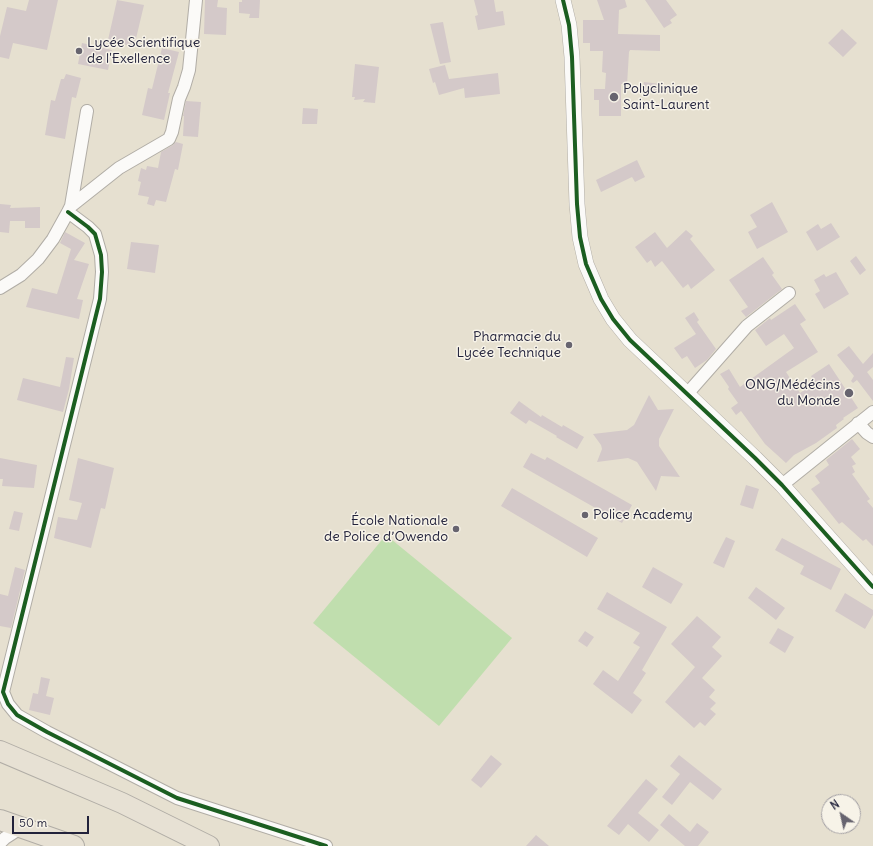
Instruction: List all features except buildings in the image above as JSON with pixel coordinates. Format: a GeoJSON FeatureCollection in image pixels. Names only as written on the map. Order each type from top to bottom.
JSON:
{"type":"FeatureCollection","features":[{"type":"Feature","properties":{"kind":"highway"},"geometry":{"type":"LineString","coordinates":[[0,751],[122,803],[209,846]]}},
{"type":"Feature","properties":{"kind":"highway"},"geometry":{"type":"LineString","coordinates":[[0,820],[74,846]]}},
{"type":"Feature","properties":{"kind":"street"},"geometry":{"type":"LineString","coordinates":[[70,209],[119,168],[169,139],[172,132],[179,99],[189,70],[196,0]]}},
{"type":"Feature","properties":{"kind":"street"},"geometry":{"type":"LineString","coordinates":[[563,0],[569,24],[572,57],[578,222],[586,264],[601,299],[621,330],[782,485],[873,586]]}},
{"type":"Feature","properties":{"kind":"street"},"geometry":{"type":"LineString","coordinates":[[0,288],[21,275],[38,259],[53,239],[70,209],[87,111]]}},
{"type":"Feature","properties":{"kind":"street"},"geometry":{"type":"LineString","coordinates":[[70,209],[95,234],[101,255],[102,272],[100,299],[3,692],[8,704],[17,715],[47,732],[177,798],[326,846]]}},
{"type":"Feature","properties":{"kind":"street"},"geometry":{"type":"LineString","coordinates":[[687,394],[747,326],[789,293]]}},
{"type":"Feature","properties":{"kind":"street"},"geometry":{"type":"LineString","coordinates":[[782,485],[873,412]]}},
{"type":"Feature","properties":{"kind":"street"},"geometry":{"type":"LineString","coordinates":[[858,423],[873,437]]}},
{"type":"Feature","properties":{"kind":"street"},"geometry":{"type":"LineString","coordinates":[[0,843],[22,827]]}},
{"type":"Feature","properties":{"kind":"green space"},"geometry":{"type":"Polygon","coordinates":[[[386,535],[512,638],[439,726],[313,623],[386,535]]]}},
{"type":"Feature","properties":{"kind":"cycle path"},"geometry":{"type":"LineString","coordinates":[[563,0],[569,25],[572,57],[577,204],[580,237],[586,264],[601,299],[613,319],[630,340],[782,485],[873,587]]}},
{"type":"Feature","properties":{"kind":"cycle path"},"geometry":{"type":"LineString","coordinates":[[68,212],[95,234],[101,255],[102,272],[100,299],[3,692],[8,704],[17,715],[47,732],[177,798],[326,846]]}},
{"type":"Feature","properties":{"kind":"place","name":"Lycée Scientifique de l'Exellence"},"geometry":{"type":"Point","coordinates":[79,51]}},
{"type":"Feature","properties":{"kind":"place","name":"Polyclinique Saint-Laurent"},"geometry":{"type":"Point","coordinates":[614,97]}},
{"type":"Feature","properties":{"kind":"place","name":"Pharmacie du Lycée Technique"},"geometry":{"type":"Point","coordinates":[569,345]}},
{"type":"Feature","properties":{"kind":"place","name":"ONG/Médécins du Monde"},"geometry":{"type":"Point","coordinates":[849,393]}},
{"type":"Feature","properties":{"kind":"place","name":"Police Academy"},"geometry":{"type":"Point","coordinates":[585,515]}},
{"type":"Feature","properties":{"kind":"place","name":"École Nationale de Police d’Owendo"},"geometry":{"type":"Point","coordinates":[456,529]}}]}
